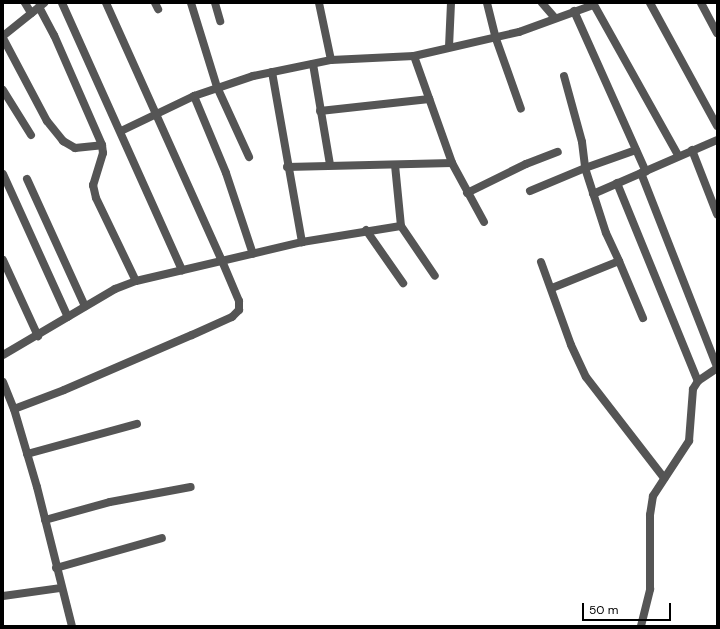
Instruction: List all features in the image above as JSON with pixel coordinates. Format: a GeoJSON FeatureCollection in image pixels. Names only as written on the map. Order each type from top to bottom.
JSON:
{"type":"FeatureCollection","features":[{"type":"Feature","properties":{"kind":"street"},"geometry":{"type":"LineString","coordinates":[[25,3],[31,13]]}},
{"type":"Feature","properties":{"kind":"street"},"geometry":{"type":"LineString","coordinates":[[62,3],[182,270]]}},
{"type":"Feature","properties":{"kind":"street"},"geometry":{"type":"LineString","coordinates":[[14,409],[71,387],[232,317],[239,310],[239,301],[222,261],[157,112],[106,3]]}},
{"type":"Feature","properties":{"kind":"street"},"geometry":{"type":"LineString","coordinates":[[191,3],[217,87],[249,157]]}},
{"type":"Feature","properties":{"kind":"street"},"geometry":{"type":"LineString","coordinates":[[215,3],[220,20]]}},
{"type":"Feature","properties":{"kind":"street"},"geometry":{"type":"LineString","coordinates":[[319,3],[331,60]]}},
{"type":"Feature","properties":{"kind":"street"},"geometry":{"type":"LineString","coordinates":[[449,47],[451,3]]}},
{"type":"Feature","properties":{"kind":"street"},"geometry":{"type":"LineString","coordinates":[[487,3],[495,36],[520,109]]}},
{"type":"Feature","properties":{"kind":"street"},"geometry":{"type":"LineString","coordinates":[[542,3],[555,18]]}},
{"type":"Feature","properties":{"kind":"street"},"geometry":{"type":"LineString","coordinates":[[650,3],[717,126]]}},
{"type":"Feature","properties":{"kind":"street"},"geometry":{"type":"LineString","coordinates":[[701,3],[717,33]]}},
{"type":"Feature","properties":{"kind":"street"},"geometry":{"type":"LineString","coordinates":[[120,131],[157,112],[217,87],[272,72],[331,60],[414,56],[495,36],[520,32],[593,4],[678,155]]}},
{"type":"Feature","properties":{"kind":"street"},"geometry":{"type":"LineString","coordinates":[[102,145],[75,148],[63,141],[47,120],[3,37],[42,5],[102,145],[101,162],[93,185],[96,198],[136,281]]}},
{"type":"Feature","properties":{"kind":"street"},"geometry":{"type":"LineString","coordinates":[[574,11],[636,150],[717,368],[698,381],[692,388],[690,401],[689,441],[682,455],[664,478],[650,506],[650,589],[640,626]]}},
{"type":"Feature","properties":{"kind":"street"},"geometry":{"type":"LineString","coordinates":[[414,56],[452,163],[484,222]]}},
{"type":"Feature","properties":{"kind":"street"},"geometry":{"type":"LineString","coordinates":[[313,64],[330,164]]}},
{"type":"Feature","properties":{"kind":"street"},"geometry":{"type":"LineString","coordinates":[[272,72],[287,167],[302,242]]}},
{"type":"Feature","properties":{"kind":"street"},"geometry":{"type":"LineString","coordinates":[[564,76],[582,142],[585,168],[593,194],[643,318]]}},
{"type":"Feature","properties":{"kind":"street"},"geometry":{"type":"LineString","coordinates":[[3,90],[31,135]]}},
{"type":"Feature","properties":{"kind":"street"},"geometry":{"type":"LineString","coordinates":[[194,96],[228,179],[253,254]]}},
{"type":"Feature","properties":{"kind":"street"},"geometry":{"type":"LineString","coordinates":[[320,111],[430,99]]}},
{"type":"Feature","properties":{"kind":"street"},"geometry":{"type":"LineString","coordinates":[[593,194],[644,173],[678,155],[717,140]]}},
{"type":"Feature","properties":{"kind":"street"},"geometry":{"type":"LineString","coordinates":[[530,192],[585,168],[636,150]]}},
{"type":"Feature","properties":{"kind":"street"},"geometry":{"type":"LineString","coordinates":[[692,150],[717,214]]}},
{"type":"Feature","properties":{"kind":"street"},"geometry":{"type":"LineString","coordinates":[[467,193],[526,164],[558,152]]}},
{"type":"Feature","properties":{"kind":"street"},"geometry":{"type":"LineString","coordinates":[[287,167],[330,164],[395,165],[452,163]]}},
{"type":"Feature","properties":{"kind":"street"},"geometry":{"type":"LineString","coordinates":[[395,165],[401,226],[435,276]]}},
{"type":"Feature","properties":{"kind":"street"},"geometry":{"type":"LineString","coordinates":[[3,174],[68,317]]}},
{"type":"Feature","properties":{"kind":"street"},"geometry":{"type":"LineString","coordinates":[[27,179],[85,306]]}},
{"type":"Feature","properties":{"kind":"street"},"geometry":{"type":"LineString","coordinates":[[617,183],[698,381]]}},
{"type":"Feature","properties":{"kind":"street"},"geometry":{"type":"LineString","coordinates":[[3,355],[38,336],[115,289],[136,281],[302,242],[366,230],[401,226]]}},
{"type":"Feature","properties":{"kind":"street"},"geometry":{"type":"LineString","coordinates":[[366,230],[403,282]]}},
{"type":"Feature","properties":{"kind":"street"},"geometry":{"type":"LineString","coordinates":[[3,260],[38,336]]}},
{"type":"Feature","properties":{"kind":"street"},"geometry":{"type":"LineString","coordinates":[[552,288],[619,260]]}},
{"type":"Feature","properties":{"kind":"street"},"geometry":{"type":"LineString","coordinates":[[542,262],[571,345],[586,378],[664,478]]}},
{"type":"Feature","properties":{"kind":"street"},"geometry":{"type":"LineString","coordinates":[[3,382],[14,409],[27,454],[72,626]]}},
{"type":"Feature","properties":{"kind":"street"},"geometry":{"type":"LineString","coordinates":[[27,454],[137,424]]}},
{"type":"Feature","properties":{"kind":"street"},"geometry":{"type":"LineString","coordinates":[[45,520],[110,502],[191,487]]}},
{"type":"Feature","properties":{"kind":"street"},"geometry":{"type":"LineString","coordinates":[[56,568],[162,538]]}},
{"type":"Feature","properties":{"kind":"street"},"geometry":{"type":"LineString","coordinates":[[3,596],[61,588]]}}]}
